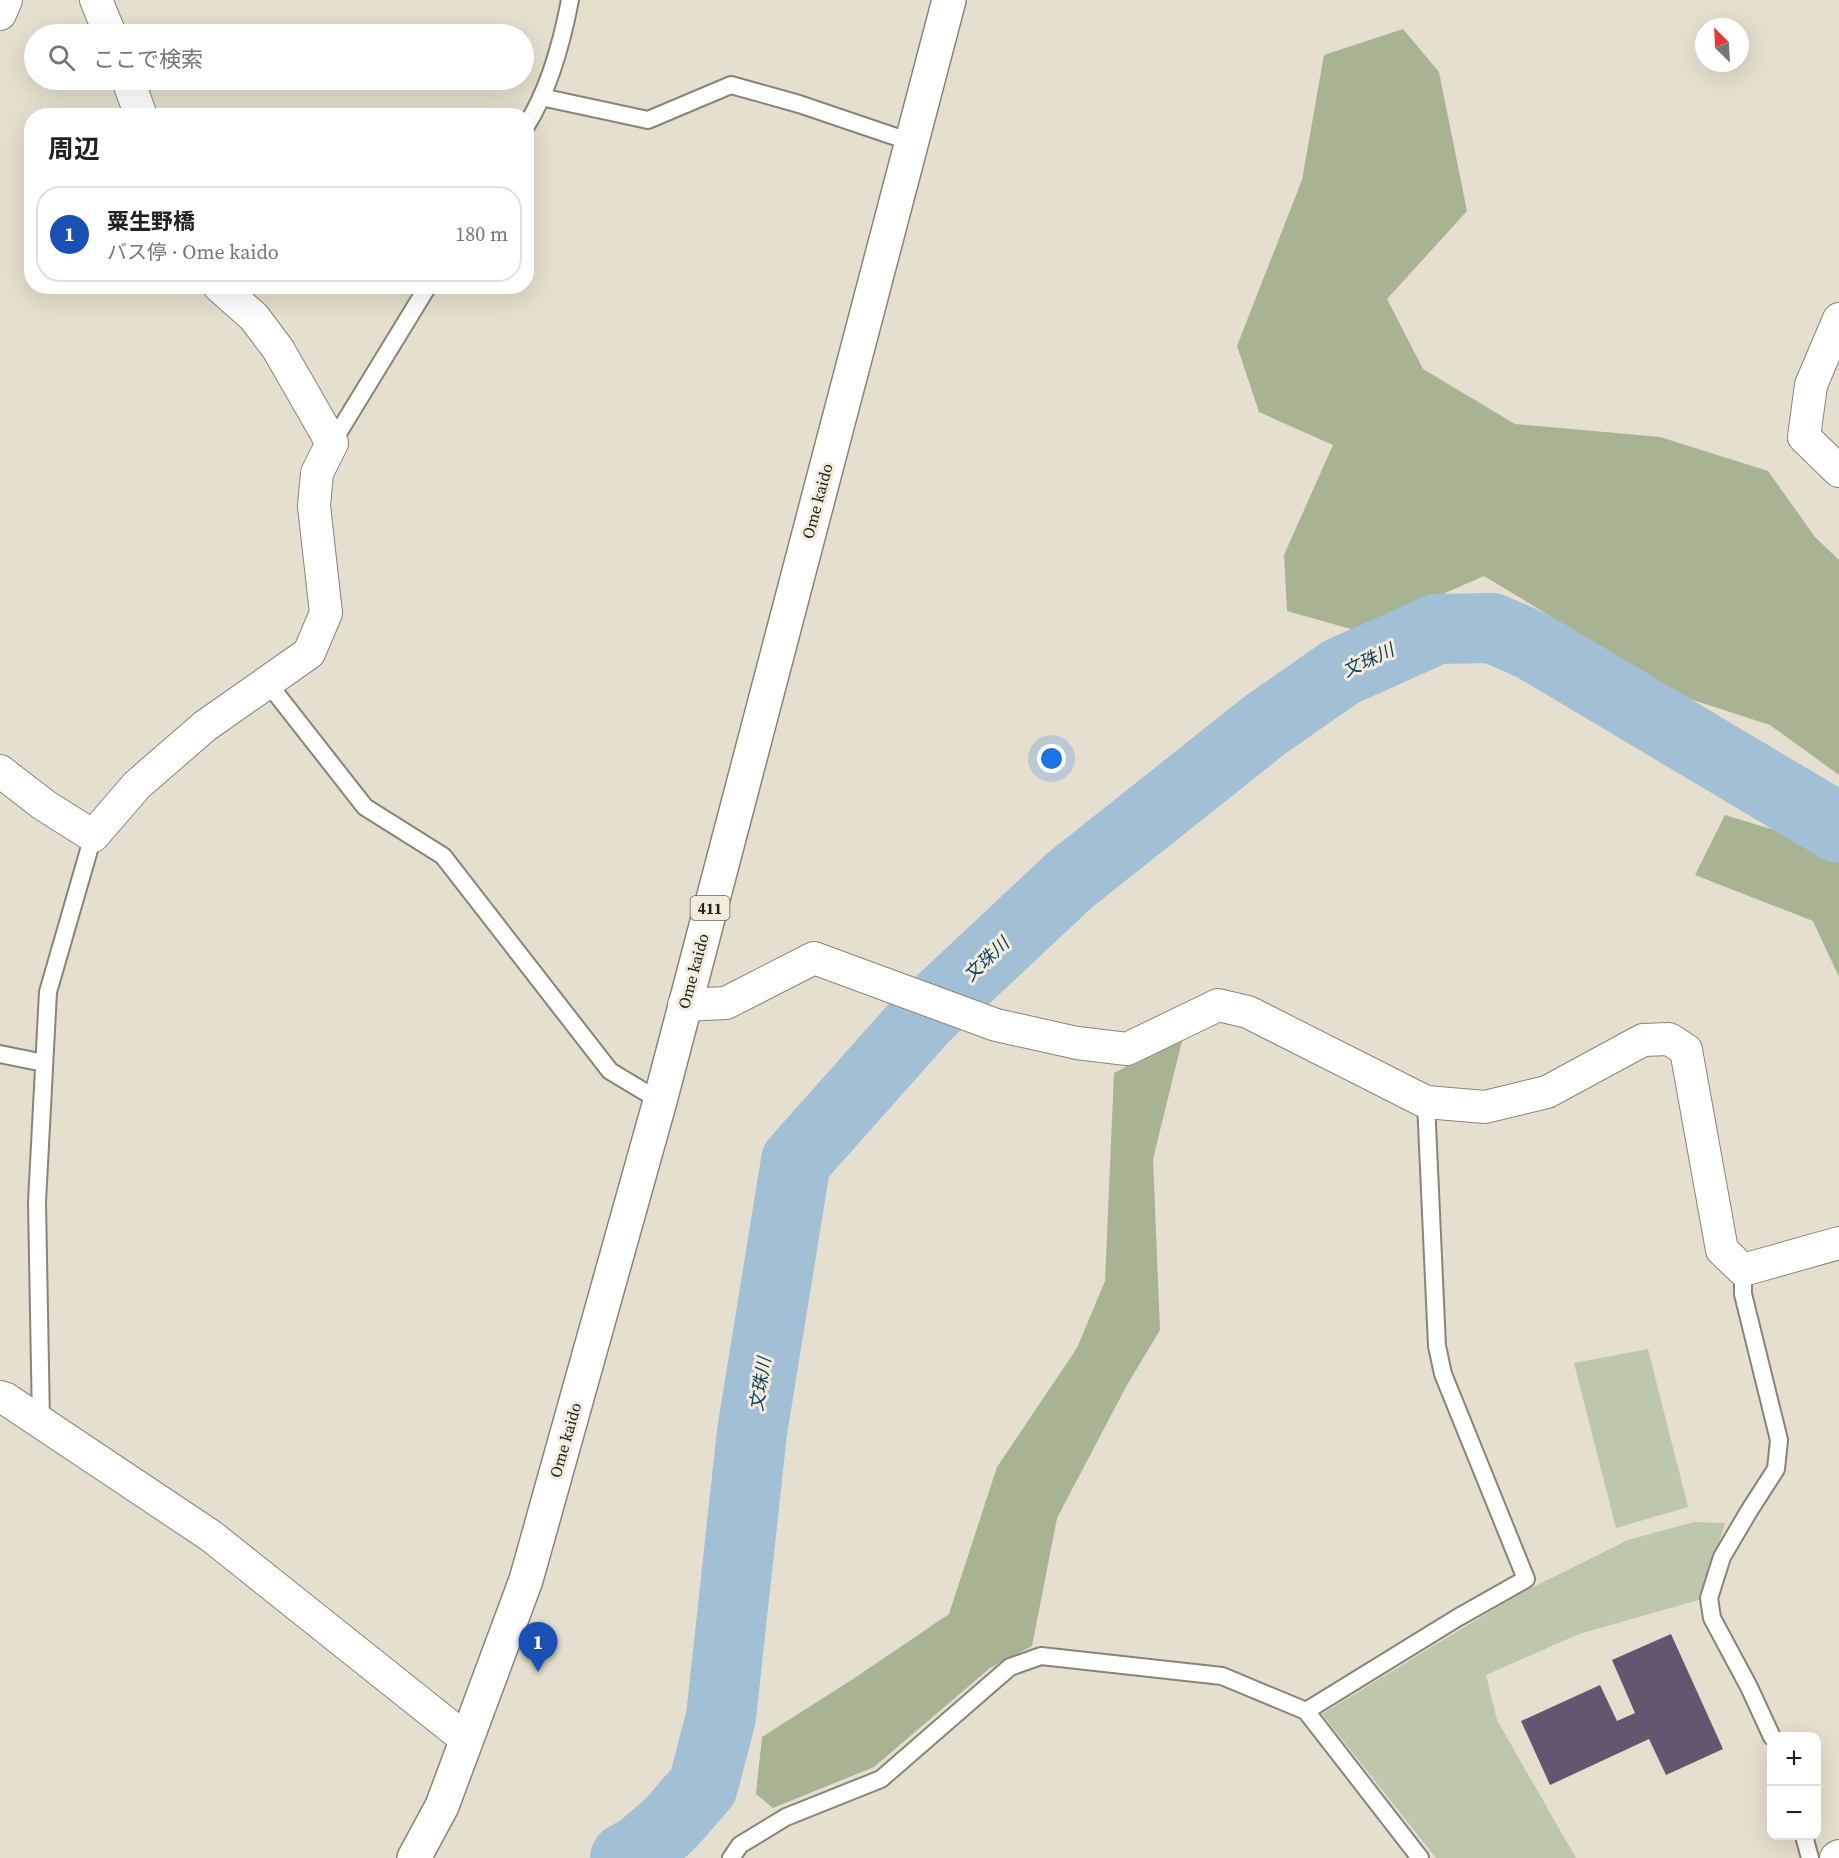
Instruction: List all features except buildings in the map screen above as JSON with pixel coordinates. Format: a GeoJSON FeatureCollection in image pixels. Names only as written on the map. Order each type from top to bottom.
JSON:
{"type":"FeatureCollection","features":[{"type":"Feature","properties":{"kind":"highway","name":"Ome kaido"},"geometry":{"type":"LineString","coordinates":[[414,1858],[442,1806],[526,1580],[660,1101],[949,0]]}},
{"type":"Feature","properties":{"kind":"street"},"geometry":{"type":"LineString","coordinates":[[0,14],[6,0]]}},
{"type":"Feature","properties":{"kind":"street"},"geometry":{"type":"LineString","coordinates":[[96,0],[106,24]]}},
{"type":"Feature","properties":{"kind":"street"},"geometry":{"type":"LineString","coordinates":[[132,90],[138,108]]}},
{"type":"Feature","properties":{"kind":"street"},"geometry":{"type":"LineString","coordinates":[[0,771],[44,806],[93,836],[137,785],[205,726],[309,653],[326,613],[314,506],[317,473],[332,443],[278,349],[254,317],[228,294]]}},
{"type":"Feature","properties":{"kind":"street"},"geometry":{"type":"LineString","coordinates":[[1839,319],[1811,385],[1804,437],[1839,471]]}},
{"type":"Feature","properties":{"kind":"street"},"geometry":{"type":"LineString","coordinates":[[684,1005],[726,1003],[814,958],[996,1025],[1077,1043],[1127,1048],[1218,1005],[1248,1012],[1426,1102],[1485,1107],[1547,1092],[1643,1040],[1669,1039],[1686,1050],[1722,1250],[1743,1270],[1839,1243]]}},
{"type":"Feature","properties":{"kind":"street"},"geometry":{"type":"LineString","coordinates":[[0,1397],[212,1536],[467,1740]]}},
{"type":"Feature","properties":{"kind":"lane"},"geometry":{"type":"LineString","coordinates":[[534,114],[563,35],[570,0]]}},
{"type":"Feature","properties":{"kind":"lane"},"geometry":{"type":"LineString","coordinates":[[541,97],[648,120],[731,85],[799,104],[912,142]]}},
{"type":"Feature","properties":{"kind":"lane"},"geometry":{"type":"LineString","coordinates":[[332,443],[423,294]]}},
{"type":"Feature","properties":{"kind":"lane"},"geometry":{"type":"LineString","coordinates":[[267,682],[365,807],[443,856],[610,1071],[660,1101]]}},
{"type":"Feature","properties":{"kind":"lane"},"geometry":{"type":"LineString","coordinates":[[41,1422],[37,1202],[48,992],[93,836]]}},
{"type":"Feature","properties":{"kind":"lane"},"geometry":{"type":"LineString","coordinates":[[0,1054],[44,1063]]}},
{"type":"Feature","properties":{"kind":"lane"},"geometry":{"type":"LineString","coordinates":[[1306,1711],[1457,1618],[1526,1579],[1443,1374],[1437,1346],[1426,1102]]}},
{"type":"Feature","properties":{"kind":"lane"},"geometry":{"type":"LineString","coordinates":[[1743,1270],[1743,1294],[1779,1440],[1776,1469],[1722,1557],[1709,1598],[1712,1618],[1749,1687],[1770,1732]]}},
{"type":"Feature","properties":{"kind":"lane"},"geometry":{"type":"LineString","coordinates":[[731,1858],[740,1845],[786,1817],[881,1779],[1010,1667],[1041,1656],[1222,1676],[1306,1711],[1420,1858]]}},
{"type":"Feature","properties":{"kind":"lane"},"geometry":{"type":"LineString","coordinates":[[1805,1840],[1810,1858]]}},
{"type":"Feature","properties":{"kind":"green space"},"geometry":{"type":"Polygon","coordinates":[[[1403,29],[1439,72],[1467,211],[1387,299],[1423,369],[1515,424],[1660,437],[1768,471],[1815,537],[1839,560],[1839,775],[1770,725],[1659,689],[1547,614],[1484,576],[1358,631],[1287,611],[1284,555],[1333,445],[1259,412],[1237,346],[1302,180],[1324,55],[1403,29]]]}},
{"type":"Feature","properties":{"kind":"green space"},"geometry":{"type":"Polygon","coordinates":[[[1725,815],[1807,840],[1839,856],[1839,977],[1813,921],[1695,875],[1725,815]]]}},
{"type":"Feature","properties":{"kind":"green space"},"geometry":{"type":"Polygon","coordinates":[[[1183,1037],[1153,1159],[1160,1330],[1127,1385],[1057,1518],[1032,1646],[990,1668],[874,1767],[773,1808],[756,1794],[762,1737],[949,1614],[997,1467],[1077,1348],[1105,1281],[1114,1073],[1183,1037]]]}},
{"type":"Feature","properties":{"kind":"green space"},"geometry":{"type":"Polygon","coordinates":[[[1648,1349],[1688,1507],[1616,1528],[1574,1363],[1648,1349]]]}},
{"type":"Feature","properties":{"kind":"green space"},"geometry":{"type":"Polygon","coordinates":[[[1694,1522],[1725,1523],[1702,1599],[1579,1634],[1486,1675],[1497,1720],[1576,1858],[1436,1858],[1322,1714],[1517,1595],[1628,1540],[1694,1522]]]}},
{"type":"Feature","properties":{"kind":"waterway","name":"文珠川"},"geometry":{"type":"LineString","coordinates":[[625,1858],[641,1849],[670,1824],[703,1786],[721,1717],[752,1432],[796,1161],[924,1017],[1070,880],[1265,725],[1341,672],[1437,629],[1492,628],[1533,646],[1839,828]]}},
{"type":"Feature","properties":{"kind":"place","name":"粟生野橋"},"geometry":{"type":"Point","coordinates":[538,1672]}}]}
